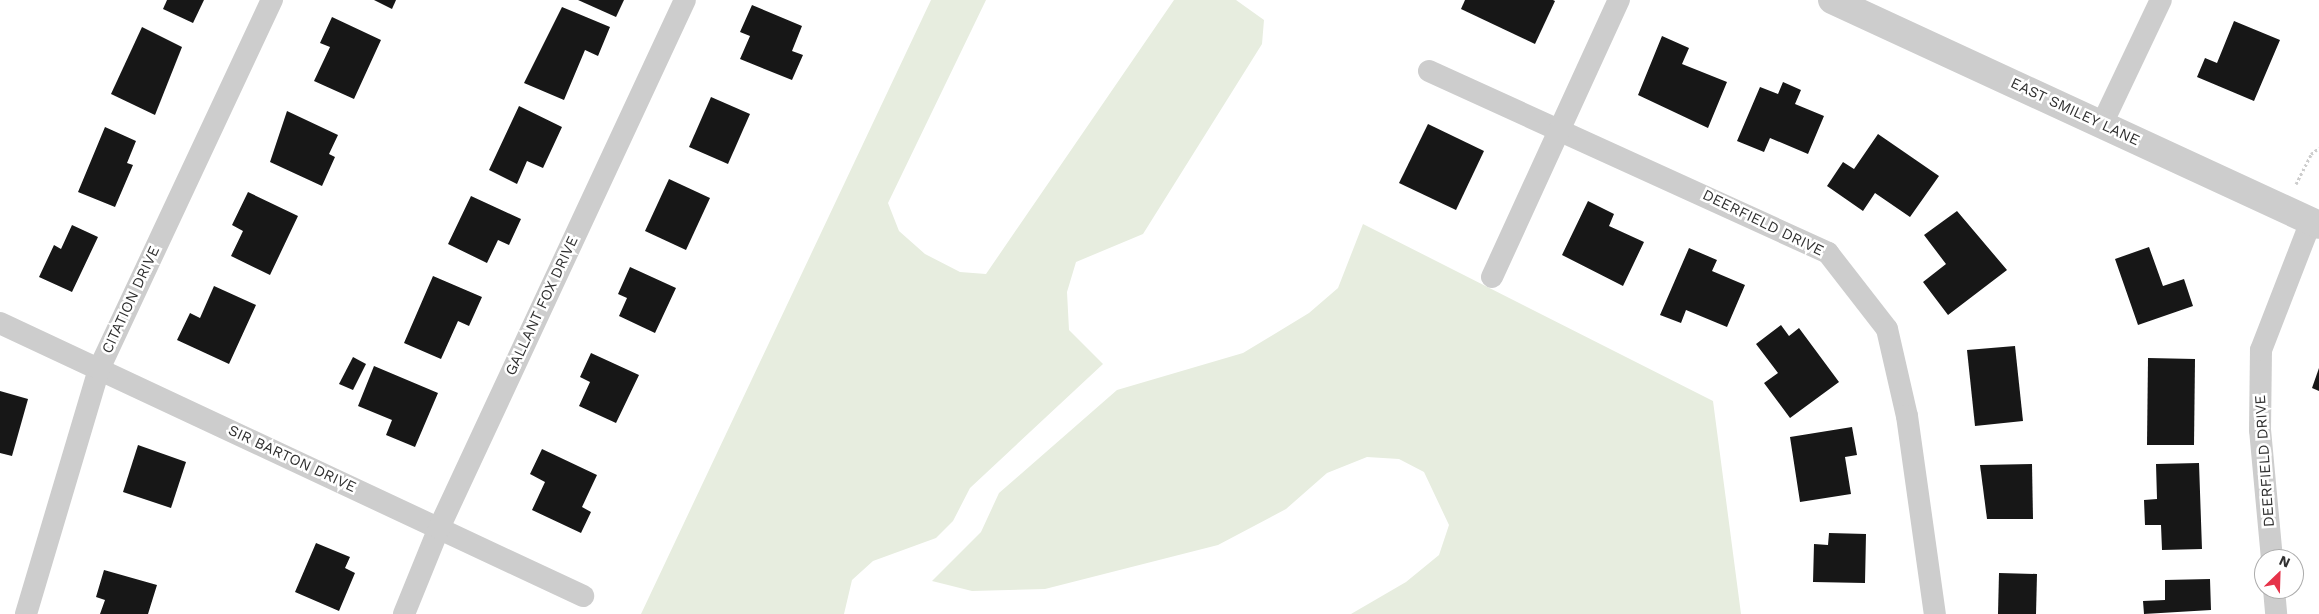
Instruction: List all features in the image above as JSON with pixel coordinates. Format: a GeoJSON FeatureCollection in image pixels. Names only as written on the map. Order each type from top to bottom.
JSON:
{"type":"FeatureCollection","features":[{"type":"Feature","properties":{"kind":"street","name":"CITATION DRIVE"},"geometry":{"type":"LineString","coordinates":[[26,614],[99,369],[272,0]]}},
{"type":"Feature","properties":{"kind":"street","name":"GALLANT FOX DRIVE"},"geometry":{"type":"LineString","coordinates":[[404,614],[439,528],[685,0]]}},
{"type":"Feature","properties":{"kind":"street"},"geometry":{"type":"LineString","coordinates":[[1492,277],[1619,0]]}},
{"type":"Feature","properties":{"kind":"street","name":"EAST SMILEY LANE"},"geometry":{"type":"LineString","coordinates":[[1832,0],[2315,223]]}},
{"type":"Feature","properties":{"kind":"street"},"geometry":{"type":"LineString","coordinates":[[2102,124],[2161,0]]}},
{"type":"Feature","properties":{"kind":"street","name":"DEERFIELD DRIVE"},"geometry":{"type":"LineString","coordinates":[[1429,72],[1561,130],[1828,253],[1887,330],[1907,416],[1934,614]]}},
{"type":"Feature","properties":{"kind":"street","name":"DEERFIELD DRIVE"},"geometry":{"type":"LineString","coordinates":[[2271,549],[2260,430],[2261,350],[2315,223]]}},
{"type":"Feature","properties":{"kind":"street","name":"SIR BARTON DRIVE"},"geometry":{"type":"LineString","coordinates":[[0,324],[583,596]]}},
{"type":"Feature","properties":{"kind":"street"},"geometry":{"type":"LineString","coordinates":[[2275,599],[2276,614]]}},
{"type":"Feature","properties":{"kind":"path"},"geometry":{"type":"LineString","coordinates":[[2296,184],[2311,154],[2319,148]]}},
{"type":"Feature","properties":{"kind":"shaded area"},"geometry":{"type":"Polygon","coordinates":[[[931,0],[986,0],[888,203],[899,231],[925,254],[960,272],[986,274],[1174,0],[1236,0],[1264,20],[1262,44],[1143,234],[1076,262],[1067,292],[1069,330],[1103,364],[970,488],[953,521],[936,538],[873,561],[852,580],[844,614],[641,614],[931,0]]]}},
{"type":"Feature","properties":{"kind":"shaded area"},"geometry":{"type":"Polygon","coordinates":[[[1363,224],[1713,401],[1741,614],[1351,614],[1406,582],[1439,555],[1449,525],[1424,472],[1399,459],[1367,457],[1327,473],[1286,509],[1218,545],[1045,589],[972,591],[932,581],[981,532],[999,493],[1117,390],[1243,353],[1309,313],[1338,288],[1363,224]]]}},
{"type":"Feature","properties":{"kind":"building"},"geometry":{"type":"Polygon","coordinates":[[[167,0],[204,0],[193,23],[163,9],[167,0]]]}},
{"type":"Feature","properties":{"kind":"building"},"geometry":{"type":"Polygon","coordinates":[[[374,0],[396,0],[392,9],[374,0]]]}},
{"type":"Feature","properties":{"kind":"building"},"geometry":{"type":"Polygon","coordinates":[[[578,0],[624,0],[616,17],[578,0]]]}},
{"type":"Feature","properties":{"kind":"building"},"geometry":{"type":"Polygon","coordinates":[[[1465,0],[1555,1],[1535,44],[1461,9],[1465,0]]]}},
{"type":"Feature","properties":{"kind":"building"},"geometry":{"type":"Polygon","coordinates":[[[752,5],[802,26],[792,51],[803,55],[792,80],[740,59],[750,36],[740,32],[752,5]]]}},
{"type":"Feature","properties":{"kind":"building"},"geometry":{"type":"Polygon","coordinates":[[[562,7],[610,27],[598,56],[585,50],[564,100],[524,83],[562,7]]]}},
{"type":"Feature","properties":{"kind":"building"},"geometry":{"type":"Polygon","coordinates":[[[332,17],[381,40],[354,99],[314,81],[330,47],[320,43],[332,17]]]}},
{"type":"Feature","properties":{"kind":"building"},"geometry":{"type":"Polygon","coordinates":[[[2234,21],[2280,40],[2254,101],[2197,77],[2205,58],[2217,63],[2234,21]]]}},
{"type":"Feature","properties":{"kind":"building"},"geometry":{"type":"Polygon","coordinates":[[[142,27],[182,47],[155,115],[111,94],[142,27]]]}},
{"type":"Feature","properties":{"kind":"building"},"geometry":{"type":"Polygon","coordinates":[[[1662,36],[1689,48],[1682,64],[1727,82],[1708,128],[1638,95],[1662,36]]]}},
{"type":"Feature","properties":{"kind":"building"},"geometry":{"type":"Polygon","coordinates":[[[1783,82],[1801,90],[1795,104],[1824,116],[1808,154],[1770,138],[1764,152],[1737,141],[1760,87],[1778,94],[1783,82]]]}},
{"type":"Feature","properties":{"kind":"building"},"geometry":{"type":"Polygon","coordinates":[[[711,97],[750,114],[728,164],[689,147],[711,97]]]}},
{"type":"Feature","properties":{"kind":"building"},"geometry":{"type":"Polygon","coordinates":[[[519,106],[562,127],[543,168],[527,161],[517,184],[489,170],[519,106]]]}},
{"type":"Feature","properties":{"kind":"building"},"geometry":{"type":"Polygon","coordinates":[[[287,111],[338,135],[329,154],[335,157],[322,186],[270,162],[287,111]]]}},
{"type":"Feature","properties":{"kind":"building"},"geometry":{"type":"Polygon","coordinates":[[[1428,124],[1484,151],[1456,210],[1399,183],[1428,124]]]}},
{"type":"Feature","properties":{"kind":"building"},"geometry":{"type":"Polygon","coordinates":[[[105,127],[136,141],[127,163],[133,165],[115,207],[78,192],[105,127]]]}},
{"type":"Feature","properties":{"kind":"building"},"geometry":{"type":"Polygon","coordinates":[[[1878,134],[1939,176],[1910,217],[1875,193],[1863,211],[1827,186],[1843,162],[1854,169],[1878,134]]]}},
{"type":"Feature","properties":{"kind":"building"},"geometry":{"type":"Polygon","coordinates":[[[669,179],[710,198],[686,250],[645,231],[669,179]]]}},
{"type":"Feature","properties":{"kind":"building"},"geometry":{"type":"Polygon","coordinates":[[[248,192],[298,216],[270,275],[231,256],[243,231],[232,225],[248,192]]]}},
{"type":"Feature","properties":{"kind":"building"},"geometry":{"type":"Polygon","coordinates":[[[471,196],[521,219],[509,245],[498,240],[487,263],[448,244],[471,196]]]}},
{"type":"Feature","properties":{"kind":"building"},"geometry":{"type":"Polygon","coordinates":[[[1588,201],[1614,214],[1609,226],[1644,242],[1623,286],[1562,255],[1588,201]]]}},
{"type":"Feature","properties":{"kind":"building"},"geometry":{"type":"Polygon","coordinates":[[[1957,211],[2007,270],[1948,315],[1923,282],[1946,264],[1924,235],[1957,211]]]}},
{"type":"Feature","properties":{"kind":"building"},"geometry":{"type":"Polygon","coordinates":[[[72,225],[98,237],[72,292],[39,277],[54,245],[61,249],[72,225]]]}},
{"type":"Feature","properties":{"kind":"building"},"geometry":{"type":"Polygon","coordinates":[[[2149,247],[2163,286],[2184,279],[2193,306],[2138,325],[2115,259],[2149,247]]]}},
{"type":"Feature","properties":{"kind":"building"},"geometry":{"type":"Polygon","coordinates":[[[1689,248],[1717,260],[1712,271],[1745,285],[1727,327],[1686,310],[1681,323],[1660,315],[1689,248]]]}},
{"type":"Feature","properties":{"kind":"building"},"geometry":{"type":"Polygon","coordinates":[[[630,267],[676,288],[655,333],[619,316],[627,298],[618,294],[630,267]]]}},
{"type":"Feature","properties":{"kind":"building"},"geometry":{"type":"Polygon","coordinates":[[[433,276],[482,297],[469,326],[458,321],[441,359],[404,343],[433,276]]]}},
{"type":"Feature","properties":{"kind":"building"},"geometry":{"type":"Polygon","coordinates":[[[214,286],[256,305],[229,364],[177,340],[190,313],[200,318],[214,286]]]}},
{"type":"Feature","properties":{"kind":"building"},"geometry":{"type":"Polygon","coordinates":[[[1781,325],[1789,336],[1799,328],[1839,382],[1790,418],[1764,383],[1778,373],[1756,344],[1781,325]]]}},
{"type":"Feature","properties":{"kind":"building"},"geometry":{"type":"Polygon","coordinates":[[[2015,346],[2023,421],[1975,426],[1967,350],[2015,346]]]}},
{"type":"Feature","properties":{"kind":"building"},"geometry":{"type":"Polygon","coordinates":[[[591,353],[639,375],[616,423],[579,406],[590,382],[580,377],[591,353]]]}},
{"type":"Feature","properties":{"kind":"building"},"geometry":{"type":"Polygon","coordinates":[[[353,357],[366,364],[353,390],[339,384],[353,357]]]}},
{"type":"Feature","properties":{"kind":"building"},"geometry":{"type":"Polygon","coordinates":[[[2148,358],[2195,359],[2194,445],[2147,445],[2148,358]]]}},
{"type":"Feature","properties":{"kind":"building"},"geometry":{"type":"Polygon","coordinates":[[[374,366],[438,393],[415,447],[386,435],[392,420],[358,406],[374,366]]]}},
{"type":"Feature","properties":{"kind":"building"},"geometry":{"type":"Polygon","coordinates":[[[2319,368],[2319,391],[2312,388],[2319,368]]]}},
{"type":"Feature","properties":{"kind":"building"},"geometry":{"type":"Polygon","coordinates":[[[0,391],[28,399],[12,456],[0,453],[0,391]]]}},
{"type":"Feature","properties":{"kind":"building"},"geometry":{"type":"Polygon","coordinates":[[[1852,427],[1857,455],[1845,457],[1851,494],[1800,502],[1790,437],[1852,427]]]}},
{"type":"Feature","properties":{"kind":"building"},"geometry":{"type":"Polygon","coordinates":[[[138,445],[186,462],[171,508],[123,492],[138,445]]]}},
{"type":"Feature","properties":{"kind":"building"},"geometry":{"type":"Polygon","coordinates":[[[542,449],[597,475],[582,507],[591,512],[581,533],[532,510],[545,482],[530,474],[542,449]]]}},
{"type":"Feature","properties":{"kind":"building"},"geometry":{"type":"Polygon","coordinates":[[[2199,463],[2202,549],[2162,550],[2161,525],[2145,525],[2144,500],[2157,499],[2156,464],[2199,463]]]}},
{"type":"Feature","properties":{"kind":"building"},"geometry":{"type":"Polygon","coordinates":[[[2032,464],[2033,519],[1987,519],[1980,465],[2032,464]]]}},
{"type":"Feature","properties":{"kind":"building"},"geometry":{"type":"Polygon","coordinates":[[[1829,533],[1866,534],[1865,583],[1813,582],[1814,544],[1828,545],[1829,533]]]}},
{"type":"Feature","properties":{"kind":"building"},"geometry":{"type":"Polygon","coordinates":[[[316,543],[350,557],[345,568],[355,573],[339,611],[295,592],[316,543]]]}},
{"type":"Feature","properties":{"kind":"building"},"geometry":{"type":"Polygon","coordinates":[[[104,570],[157,585],[148,614],[100,614],[105,600],[96,597],[104,570]]]}},
{"type":"Feature","properties":{"kind":"building"},"geometry":{"type":"Polygon","coordinates":[[[1999,573],[2037,574],[2036,614],[1998,614],[1999,573]]]}},
{"type":"Feature","properties":{"kind":"building"},"geometry":{"type":"Polygon","coordinates":[[[2210,579],[2211,610],[2144,614],[2143,601],[2165,600],[2165,580],[2210,579]]]}}]}
